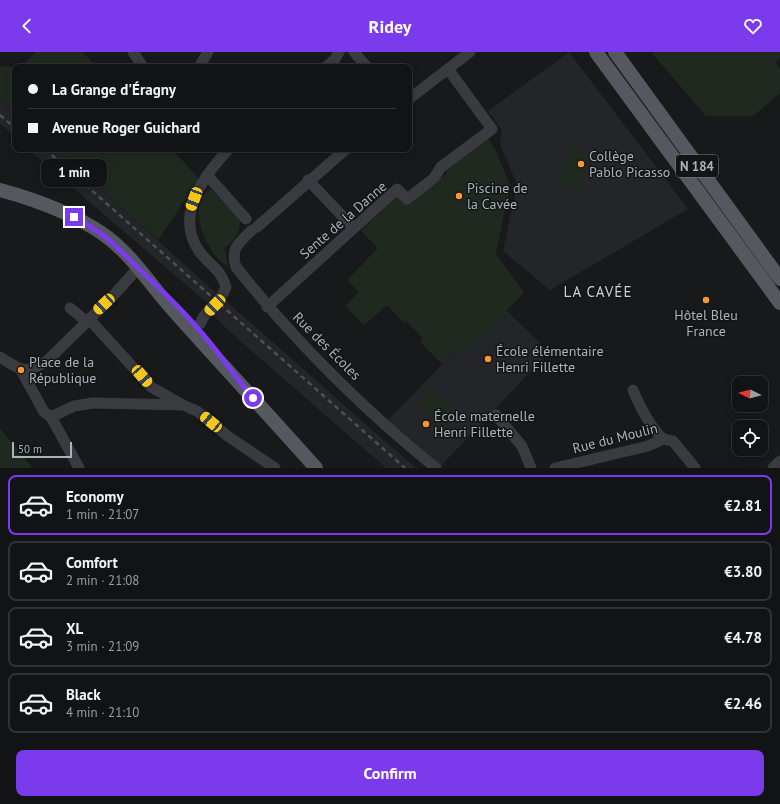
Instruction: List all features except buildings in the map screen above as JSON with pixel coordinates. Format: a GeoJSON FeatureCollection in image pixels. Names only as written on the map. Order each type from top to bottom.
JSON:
{"type":"FeatureCollection","features":[{"type":"Feature","properties":{"kind":"main road","name":"N 184"},"geometry":{"type":"LineString","coordinates":[[596,52],[780,303]]}},
{"type":"Feature","properties":{"kind":"main road","name":"N 184"},"geometry":{"type":"LineString","coordinates":[[615,52],[780,279]]}},
{"type":"Feature","properties":{"kind":"main road"},"geometry":{"type":"LineString","coordinates":[[0,190],[67,214],[96,229],[120,248],[194,325],[232,374],[316,468]]}},
{"type":"Feature","properties":{"kind":"main road"},"geometry":{"type":"LineString","coordinates":[[0,197],[40,204]]}},
{"type":"Feature","properties":{"kind":"main road"},"geometry":{"type":"LineString","coordinates":[[138,268],[163,299],[194,325]]}},
{"type":"Feature","properties":{"kind":"street"},"geometry":{"type":"LineString","coordinates":[[133,52],[141,64]]}},
{"type":"Feature","properties":{"kind":"street"},"geometry":{"type":"LineString","coordinates":[[202,64],[208,52]]}},
{"type":"Feature","properties":{"kind":"street"},"geometry":{"type":"LineString","coordinates":[[329,64],[335,59],[339,52]]}},
{"type":"Feature","properties":{"kind":"street"},"geometry":{"type":"LineString","coordinates":[[354,52],[364,64]]}},
{"type":"Feature","properties":{"kind":"street"},"geometry":{"type":"LineString","coordinates":[[412,97],[470,52]]}},
{"type":"Feature","properties":{"kind":"street","name":"Sente de la Danne"},"geometry":{"type":"LineString","coordinates":[[267,307],[397,189],[407,199],[434,178],[441,167],[492,129],[448,69]]}},
{"type":"Feature","properties":{"kind":"street"},"geometry":{"type":"LineString","coordinates":[[194,325],[215,305],[226,287],[223,276],[198,249],[191,234],[189,223],[190,209],[194,199],[208,176],[227,152]]}},
{"type":"Feature","properties":{"kind":"street","name":"Rue des Écoles"},"geometry":{"type":"LineString","coordinates":[[342,152],[272,212],[252,224],[234,250],[233,258],[236,267],[267,307],[376,416],[436,468]]}},
{"type":"Feature","properties":{"kind":"street"},"geometry":{"type":"LineString","coordinates":[[208,176],[252,224]]}},
{"type":"Feature","properties":{"kind":"street","name":"Sente de la Danne"},"geometry":{"type":"LineString","coordinates":[[308,180],[349,223]]}},
{"type":"Feature","properties":{"kind":"street"},"geometry":{"type":"LineString","coordinates":[[21,370],[34,369],[47,361],[112,297],[138,268]]}},
{"type":"Feature","properties":{"kind":"street"},"geometry":{"type":"LineString","coordinates":[[70,308],[88,320],[151,387],[197,411],[229,437],[275,468]]}},
{"type":"Feature","properties":{"kind":"street"},"geometry":{"type":"LineString","coordinates":[[0,357],[21,370],[44,412],[51,417],[79,468]]}},
{"type":"Feature","properties":{"kind":"street"},"geometry":{"type":"LineString","coordinates":[[633,390],[638,402],[657,434],[663,439]]}},
{"type":"Feature","properties":{"kind":"street"},"geometry":{"type":"LineString","coordinates":[[51,417],[74,406],[93,403],[183,405]]}},
{"type":"Feature","properties":{"kind":"street"},"geometry":{"type":"LineString","coordinates":[[496,415],[522,446],[531,468]]}},
{"type":"Feature","properties":{"kind":"street","name":"Rue du Moulin"},"geometry":{"type":"LineString","coordinates":[[555,468],[648,446],[663,439],[673,442],[690,466]]}},
{"type":"Feature","properties":{"kind":"street"},"geometry":{"type":"LineString","coordinates":[[773,468],[780,461]]}},
{"type":"Feature","properties":{"kind":"shaded area"},"geometry":{"type":"Polygon","coordinates":[[[36,52],[83,52],[94,64],[24,64],[36,52]]]}},
{"type":"Feature","properties":{"kind":"shaded area","name":"Collège Pablo Picasso"},"geometry":{"type":"Polygon","coordinates":[[[569,52],[688,209],[550,290],[503,251],[517,184],[500,144],[502,130],[488,111],[569,52]]]}},
{"type":"Feature","properties":{"kind":"shaded area"},"geometry":{"type":"Polygon","coordinates":[[[651,52],[780,52],[780,58],[775,62],[780,69],[780,93],[753,116],[706,116],[651,52]]]}},
{"type":"Feature","properties":{"kind":"shaded area"},"geometry":{"type":"Polygon","coordinates":[[[0,66],[12,67],[12,110],[0,100],[0,66]]]}},
{"type":"Feature","properties":{"kind":"shaded area"},"geometry":{"type":"Polygon","coordinates":[[[0,100],[12,110],[12,134],[0,124],[0,100]]]}},
{"type":"Feature","properties":{"kind":"shaded area"},"geometry":{"type":"Polygon","coordinates":[[[487,137],[495,149],[510,185],[496,254],[524,293],[466,351],[460,346],[442,364],[420,342],[423,338],[406,321],[404,323],[387,305],[364,325],[345,306],[359,292],[347,280],[378,248],[361,231],[397,195],[406,205],[447,173],[443,169],[487,137]]]}},
{"type":"Feature","properties":{"kind":"shaded area"},"geometry":{"type":"Polygon","coordinates":[[[567,146],[590,151],[581,191],[558,186],[567,146]]]}},
{"type":"Feature","properties":{"kind":"shaded area"},"geometry":{"type":"Polygon","coordinates":[[[31,152],[59,152],[216,293],[207,303],[31,152]]]}},
{"type":"Feature","properties":{"kind":"shaded area"},"geometry":{"type":"Polygon","coordinates":[[[59,152],[175,152],[199,179],[184,202],[180,204],[181,206],[158,240],[59,152]]]}},
{"type":"Feature","properties":{"kind":"shaded area"},"geometry":{"type":"Polygon","coordinates":[[[211,189],[240,220],[239,229],[236,236],[225,248],[228,267],[216,256],[210,247],[199,220],[200,202],[204,194],[211,189]]]}},
{"type":"Feature","properties":{"kind":"shaded area"},"geometry":{"type":"Polygon","coordinates":[[[225,300],[416,468],[386,468],[247,347],[212,315],[225,300]]]}},
{"type":"Feature","properties":{"kind":"shaded area"},"geometry":{"type":"Polygon","coordinates":[[[506,310],[549,352],[441,466],[388,420],[460,346],[466,351],[506,310]]]}},
{"type":"Feature","properties":{"kind":"shaded area"},"geometry":{"type":"Polygon","coordinates":[[[431,389],[460,416],[445,432],[417,405],[431,389]]]}},
{"type":"Feature","properties":{"kind":"shaded area"},"geometry":{"type":"Polygon","coordinates":[[[0,428],[32,468],[0,468],[0,428]]]}},
{"type":"Feature","properties":{"kind":"railway"},"geometry":{"type":"LineString","coordinates":[[0,115],[12,125]]}},
{"type":"Feature","properties":{"kind":"railway"},"geometry":{"type":"LineString","coordinates":[[48,152],[405,468]]}},
{"type":"Feature","properties":{"kind":"place","name":"Collège Pablo Picasso"},"geometry":{"type":"Point","coordinates":[581,164]}},
{"type":"Feature","properties":{"kind":"place","name":"Piscine de la Cavée"},"geometry":{"type":"Point","coordinates":[459,196]}},
{"type":"Feature","properties":{"kind":"place","name":"Hôtel Bleu France"},"geometry":{"type":"Point","coordinates":[706,300]}},
{"type":"Feature","properties":{"kind":"place","name":"École élémentaire Henri Fillette"},"geometry":{"type":"Point","coordinates":[488,359]}},
{"type":"Feature","properties":{"kind":"place","name":"Place de la République"},"geometry":{"type":"Point","coordinates":[21,370]}},
{"type":"Feature","properties":{"kind":"place","name":"École maternelle Henri Fillette"},"geometry":{"type":"Point","coordinates":[426,424]}},
{"type":"Feature","properties":{"kind":"district","name":"LA CAVÉE"},"geometry":{"type":"Point","coordinates":[598,292]}},
{"type":"Feature","properties":{"kind":"route"},"geometry":{"type":"LineString","coordinates":[[74,217],[104,234],[164,292],[212,345],[232,374],[253,398]]}}]}
